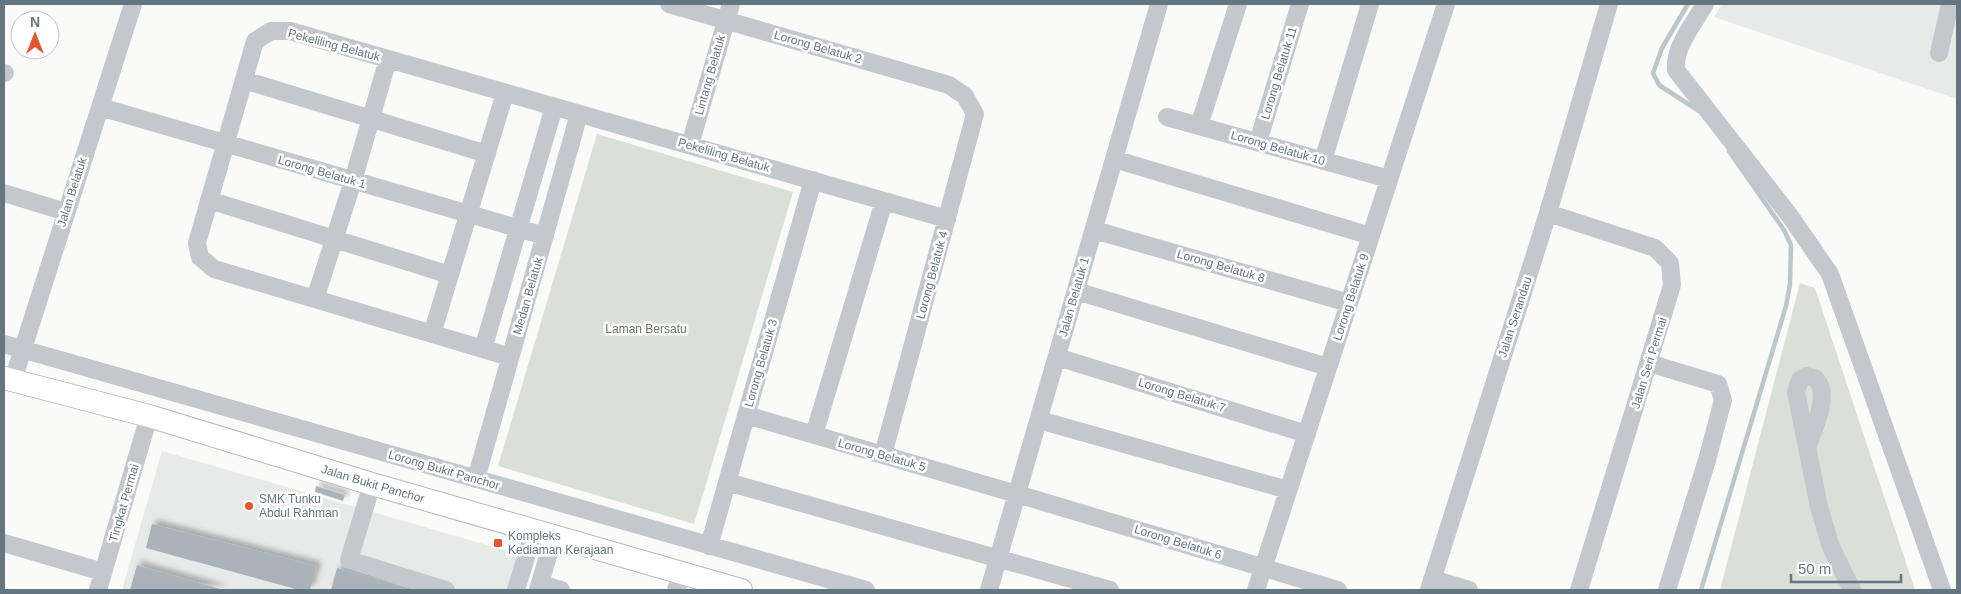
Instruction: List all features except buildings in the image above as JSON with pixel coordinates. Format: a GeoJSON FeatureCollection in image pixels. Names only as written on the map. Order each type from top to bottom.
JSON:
{"type":"FeatureCollection","features":[{"type":"Feature","properties":{"kind":"main road","name":"Jalan Bukit Panchor"},"geometry":{"type":"LineString","coordinates":[[8,379],[149,416],[372,484],[544,533],[679,582],[741,590]]}},
{"type":"Feature","properties":{"kind":"street","name":"Jalan Belatuk"},"geometry":{"type":"LineString","coordinates":[[8,379],[23,350],[133,4]]}},
{"type":"Feature","properties":{"kind":"street","name":"Lorong Belatuk 2"},"geometry":{"type":"LineString","coordinates":[[668,4],[728,12],[949,85],[965,96]]}},
{"type":"Feature","properties":{"kind":"street","name":"Jalan Belatuk 1"},"geometry":{"type":"LineString","coordinates":[[989,590],[1094,230],[1156,4]]}},
{"type":"Feature","properties":{"kind":"street"},"geometry":{"type":"LineString","coordinates":[[1199,126],[1238,4]]}},
{"type":"Feature","properties":{"kind":"street","name":"Lorong Belatuk 11"},"geometry":{"type":"LineString","coordinates":[[1258,142],[1300,4]]}},
{"type":"Feature","properties":{"kind":"street"},"geometry":{"type":"LineString","coordinates":[[1323,161],[1370,4]]}},
{"type":"Feature","properties":{"kind":"street","name":"Lorong Belatuk 9"},"geometry":{"type":"LineString","coordinates":[[1256,590],[1446,4]]}},
{"type":"Feature","properties":{"kind":"street","name":"Jalan Serandau"},"geometry":{"type":"LineString","coordinates":[[1430,585],[1548,213],[1609,4]]}},
{"type":"Feature","properties":{"kind":"street"},"geometry":{"type":"LineString","coordinates":[[1706,4],[1678,50],[1675,61],[1676,70],[1790,216],[1830,274],[1942,590]]}},
{"type":"Feature","properties":{"kind":"street"},"geometry":{"type":"LineString","coordinates":[[1939,53],[1950,4]]}},
{"type":"Feature","properties":{"kind":"street","name":"Lintang Belatuk"},"geometry":{"type":"LineString","coordinates":[[690,146],[728,12]]}},
{"type":"Feature","properties":{"kind":"street","name":"Pekeliling Belatuk"},"geometry":{"type":"LineString","coordinates":[[510,358],[214,269],[200,257],[197,243],[255,41],[270,31],[290,31],[947,219]]}},
{"type":"Feature","properties":{"kind":"street"},"geometry":{"type":"LineString","coordinates":[[315,299],[353,180],[388,59]]}},
{"type":"Feature","properties":{"kind":"street"},"geometry":{"type":"LineString","coordinates":[[244,80],[486,154]]}},
{"type":"Feature","properties":{"kind":"street"},"geometry":{"type":"LineString","coordinates":[[432,334],[505,93]]}},
{"type":"Feature","properties":{"kind":"street","name":"Lorong Belatuk 4"},"geometry":{"type":"LineString","coordinates":[[883,455],[975,114],[965,96]]}},
{"type":"Feature","properties":{"kind":"street","name":"Lorong Belatuk 1"},"geometry":{"type":"LineString","coordinates":[[100,107],[545,236]]}},
{"type":"Feature","properties":{"kind":"street"},"geometry":{"type":"LineString","coordinates":[[483,350],[554,107]]}},
{"type":"Feature","properties":{"kind":"street","name":"Medan Belatuk"},"geometry":{"type":"LineString","coordinates":[[476,479],[579,114]]}},
{"type":"Feature","properties":{"kind":"street","name":"Lorong Belatuk 10"},"geometry":{"type":"LineString","coordinates":[[1167,117],[1389,179]]}},
{"type":"Feature","properties":{"kind":"street"},"geometry":{"type":"LineString","coordinates":[[1114,159],[1371,236]]}},
{"type":"Feature","properties":{"kind":"street","name":"Lorong Belatuk 3"},"geometry":{"type":"LineString","coordinates":[[709,546],[812,180]]}},
{"type":"Feature","properties":{"kind":"street"},"geometry":{"type":"LineString","coordinates":[[4,194],[66,212]]}},
{"type":"Feature","properties":{"kind":"street"},"geometry":{"type":"LineString","coordinates":[[209,200],[450,275]]}},
{"type":"Feature","properties":{"kind":"street"},"geometry":{"type":"LineString","coordinates":[[814,435],[884,201]]}},
{"type":"Feature","properties":{"kind":"street","name":"Jalan Seri Permai"},"geometry":{"type":"LineString","coordinates":[[1548,213],[1656,248],[1670,263],[1672,285],[1580,590]]}},
{"type":"Feature","properties":{"kind":"street","name":"Lorong Belatuk 8"},"geometry":{"type":"LineString","coordinates":[[1094,230],[1349,303]]}},
{"type":"Feature","properties":{"kind":"street"},"geometry":{"type":"LineString","coordinates":[[1076,292],[1328,367]]}},
{"type":"Feature","properties":{"kind":"street"},"geometry":{"type":"LineString","coordinates":[[4,344],[23,350]]}},
{"type":"Feature","properties":{"kind":"street","name":"Lorong Bukit Panchor"},"geometry":{"type":"LineString","coordinates":[[23,350],[866,590]]}},
{"type":"Feature","properties":{"kind":"street","name":"Lorong Belatuk 7"},"geometry":{"type":"LineString","coordinates":[[1057,357],[1307,434]]}},
{"type":"Feature","properties":{"kind":"street"},"geometry":{"type":"LineString","coordinates":[[1649,363],[1718,384],[1723,400],[1707,460],[1667,590]]}},
{"type":"Feature","properties":{"kind":"street","name":"Tingkat Permai"},"geometry":{"type":"LineString","coordinates":[[98,590],[149,416]]}},
{"type":"Feature","properties":{"kind":"street","name":"Lorong Belatuk 5"},"geometry":{"type":"LineString","coordinates":[[746,416],[1017,494]]}},
{"type":"Feature","properties":{"kind":"street"},"geometry":{"type":"LineString","coordinates":[[1039,420],[1288,490]]}},
{"type":"Feature","properties":{"kind":"street"},"geometry":{"type":"LineString","coordinates":[[1807,448],[1819,507],[1831,547],[1852,590]]}},
{"type":"Feature","properties":{"kind":"street"},"geometry":{"type":"LineString","coordinates":[[727,482],[1110,590]]}},
{"type":"Feature","properties":{"kind":"street"},"geometry":{"type":"LineString","coordinates":[[372,484],[350,560],[446,590]]}},
{"type":"Feature","properties":{"kind":"street","name":"Lorong Belatuk 6"},"geometry":{"type":"LineString","coordinates":[[1017,494],[1338,590]]}},
{"type":"Feature","properties":{"kind":"street"},"geometry":{"type":"LineString","coordinates":[[544,533],[539,587],[561,590]]}},
{"type":"Feature","properties":{"kind":"street"},"geometry":{"type":"LineString","coordinates":[[516,590],[544,533]]}},
{"type":"Feature","properties":{"kind":"street"},"geometry":{"type":"LineString","coordinates":[[4,543],[103,572]]}},
{"type":"Feature","properties":{"kind":"street"},"geometry":{"type":"LineString","coordinates":[[1430,585],[1470,590]]}},
{"type":"Feature","properties":{"kind":"shaded area"},"geometry":{"type":"Polygon","coordinates":[[[1722,4],[1957,4],[1957,99],[1714,17],[1722,4]]]}},
{"type":"Feature","properties":{"kind":"shaded area","name":"SMK Tunku Abdul Rahman"},"geometry":{"type":"Polygon","coordinates":[[[162,451],[518,554],[508,590],[122,590],[162,451]]]}},
{"type":"Feature","properties":{"kind":"green space","name":"Laman Bersatu"},"geometry":{"type":"Polygon","coordinates":[[[597,134],[793,192],[694,524],[498,466],[597,134]]]}},
{"type":"Feature","properties":{"kind":"green space"},"geometry":{"type":"Polygon","coordinates":[[[1800,283],[1815,288],[1915,590],[1720,590],[1800,283]]]}},
{"type":"Feature","properties":{"kind":"waterway"},"geometry":{"type":"LineString","coordinates":[[1688,4],[1662,48],[1653,73],[1659,85],[1699,111]]}},
{"type":"Feature","properties":{"kind":"waterway"},"geometry":{"type":"LineString","coordinates":[[1701,590],[1786,306],[1790,284],[1791,245],[1784,230],[1729,151]]}},
{"type":"Feature","properties":{"kind":"place","name":"SMK Tunku Abdul Rahman"},"geometry":{"type":"Point","coordinates":[249,506]}},
{"type":"Feature","properties":{"kind":"place","name":"Kompleks Kediaman Kerajaan"},"geometry":{"type":"Point","coordinates":[498,543]}}]}
